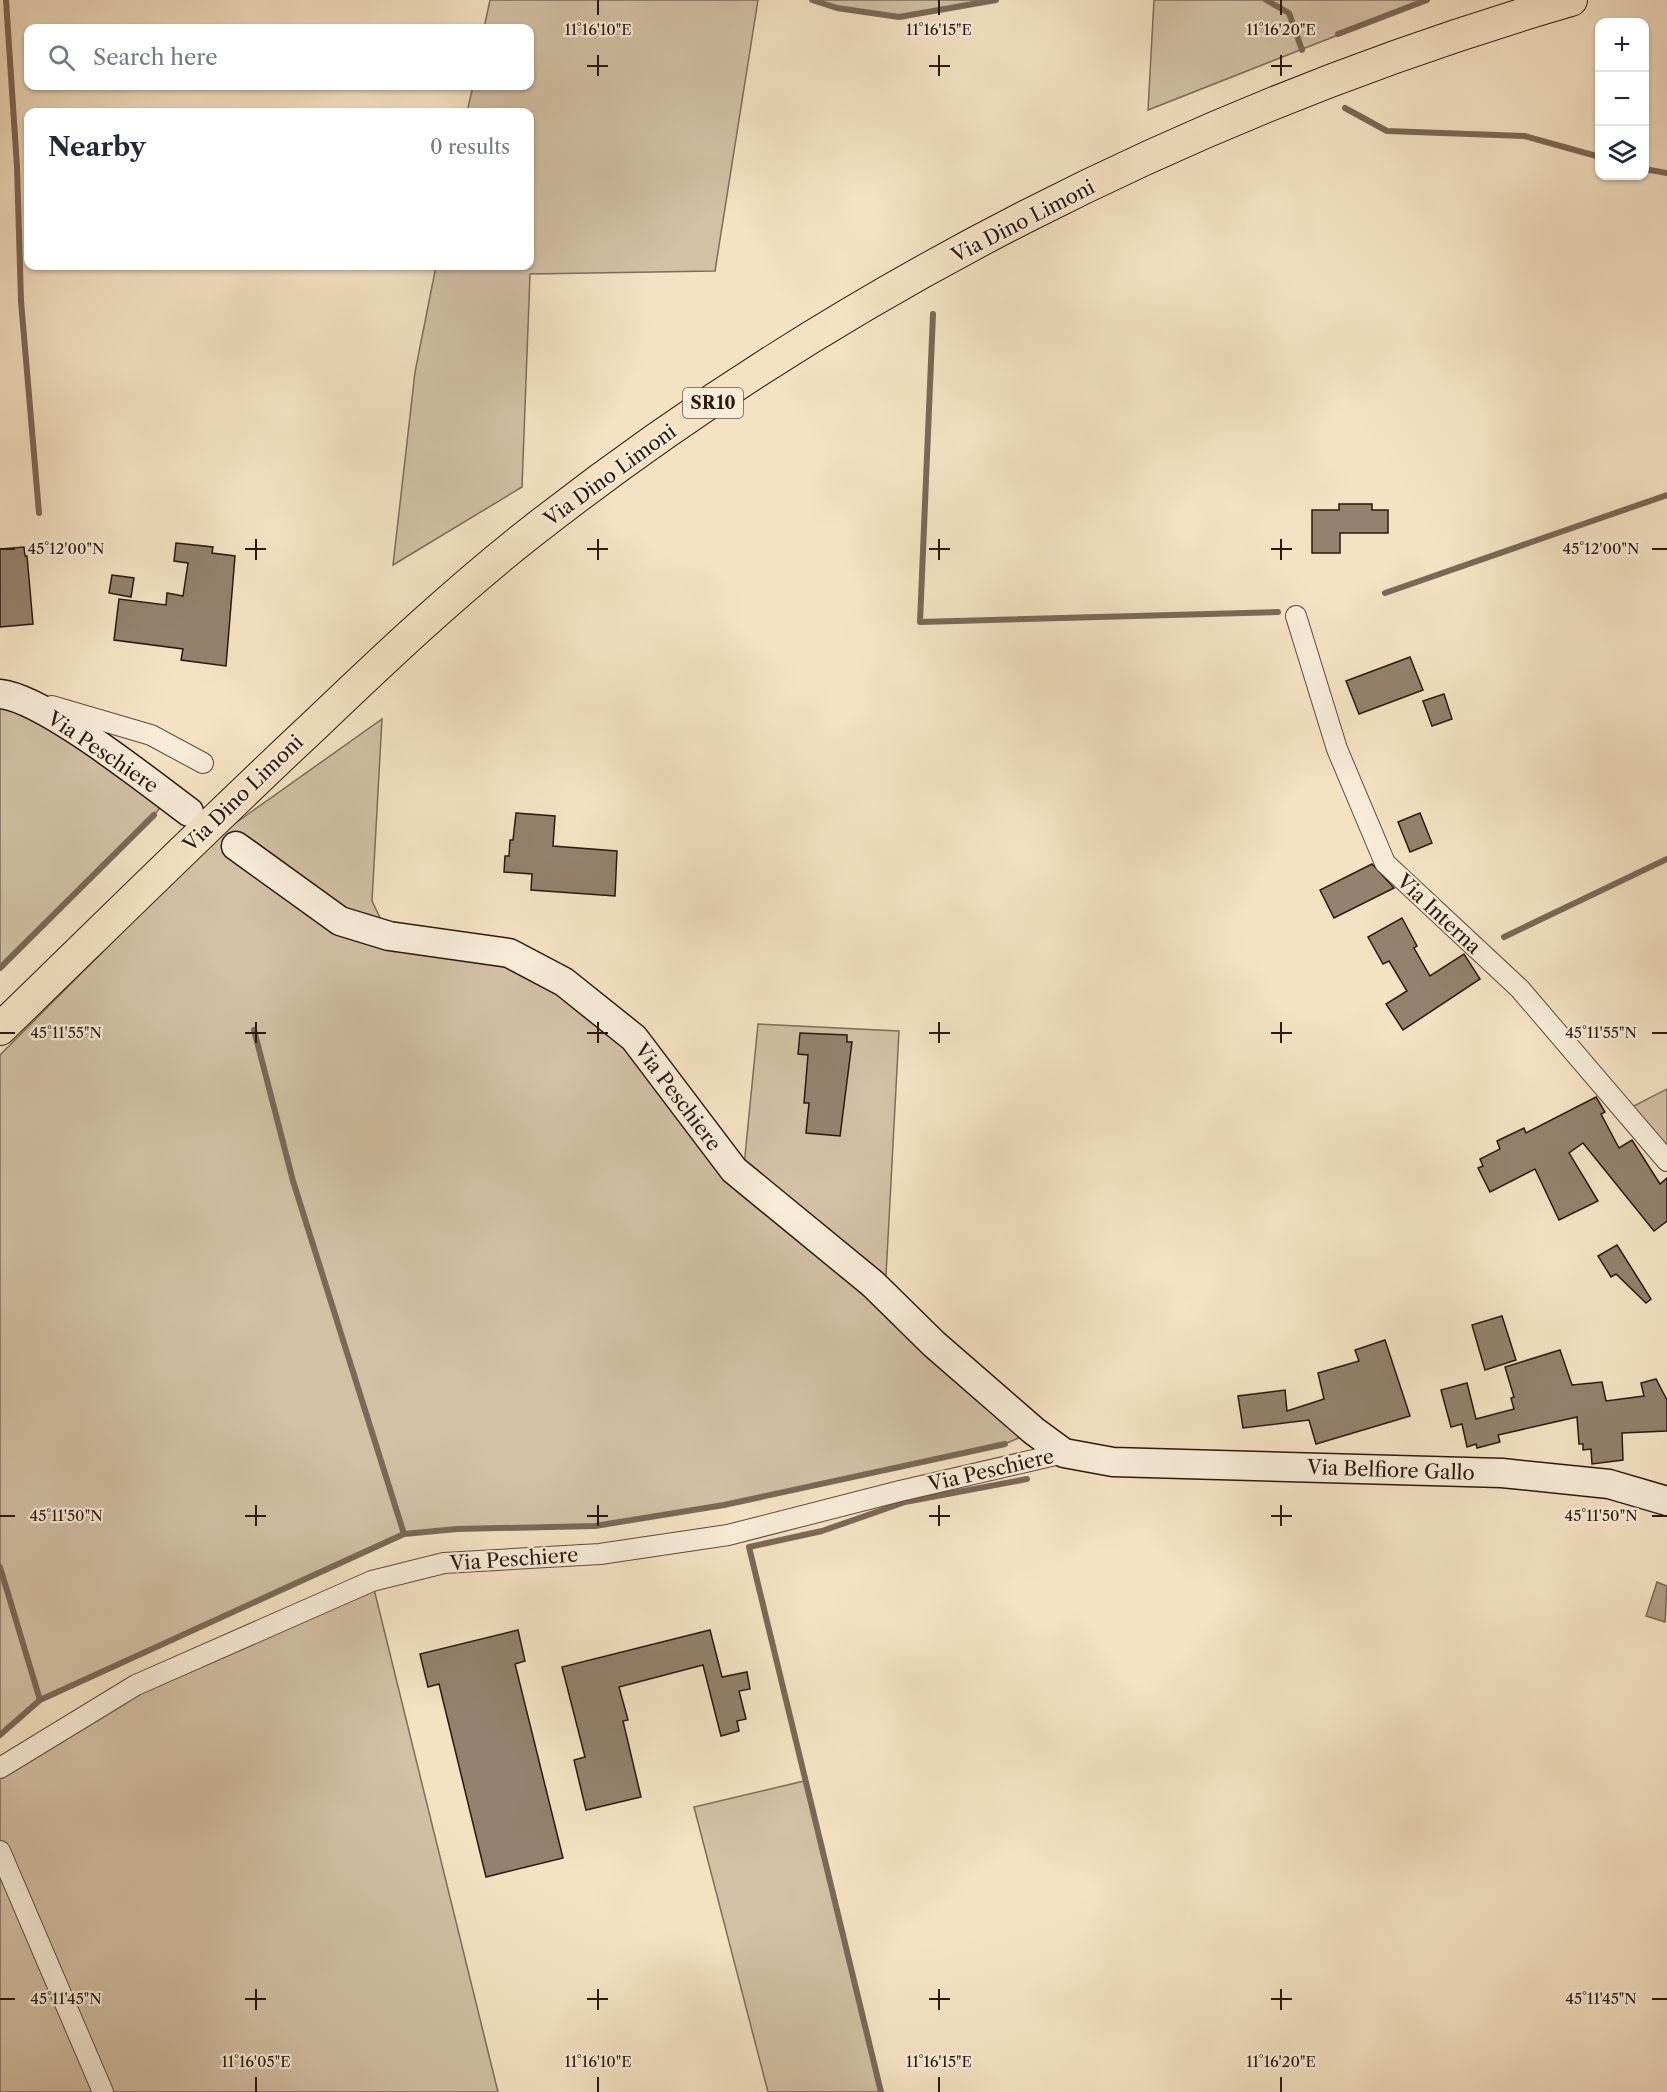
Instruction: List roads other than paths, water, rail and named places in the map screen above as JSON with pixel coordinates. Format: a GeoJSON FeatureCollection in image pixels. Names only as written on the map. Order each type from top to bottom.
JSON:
{"type":"FeatureCollection","features":[{"type":"Feature","properties":{"kind":"main road","name":"Via Dino Limoni"},"geometry":{"type":"LineString","coordinates":[[0,1029],[252,784],[474,579],[532,532],[614,472],[768,365],[948,258],[1145,159],[1327,82],[1479,28],[1570,0]]}},
{"type":"Feature","properties":{"kind":"street","name":"Via Interna"},"geometry":{"type":"LineString","coordinates":[[1296,616],[1337,749],[1385,864],[1520,989],[1667,1161]]}},
{"type":"Feature","properties":{"kind":"street","name":"Via Peschiere"},"geometry":{"type":"LineString","coordinates":[[7,695],[151,735],[203,763]]}},
{"type":"Feature","properties":{"kind":"street","name":"Via Peschiere"},"geometry":{"type":"LineString","coordinates":[[7,695],[80,733],[189,812]]}},
{"type":"Feature","properties":{"kind":"street","name":"Via Peschiere"},"geometry":{"type":"LineString","coordinates":[[236,846],[340,921],[389,936],[509,952],[564,982],[634,1038],[734,1170],[873,1284],[934,1344],[1034,1431],[1064,1453]]}},
{"type":"Feature","properties":{"kind":"street","name":"Via Peschiere"},"geometry":{"type":"LineString","coordinates":[[0,1768],[136,1685],[372,1581],[444,1563],[600,1554],[728,1535],[900,1491],[1064,1453],[1113,1462]]}},
{"type":"Feature","properties":{"kind":"street","name":"Via Belfiore Gallo"},"geometry":{"type":"LineString","coordinates":[[1113,1462],[1502,1473],[1609,1484],[1667,1501]]}},
{"type":"Feature","properties":{"kind":"street"},"geometry":{"type":"LineString","coordinates":[[0,1851],[103,2092]]}},
{"type":"Feature","properties":{"kind":"waterway"},"geometry":{"type":"LineString","coordinates":[[6,0],[17,167],[21,301],[39,513]]}},
{"type":"Feature","properties":{"kind":"waterway"},"geometry":{"type":"LineString","coordinates":[[812,0],[837,8],[899,17],[996,0]]}},
{"type":"Feature","properties":{"kind":"waterway"},"geometry":{"type":"LineString","coordinates":[[1266,0],[1289,13],[1302,50]]}},
{"type":"Feature","properties":{"kind":"waterway"},"geometry":{"type":"LineString","coordinates":[[1338,34],[1427,0]]}},
{"type":"Feature","properties":{"kind":"waterway"},"geometry":{"type":"LineString","coordinates":[[1345,108],[1387,131],[1524,136],[1595,156]]}},
{"type":"Feature","properties":{"kind":"waterway"},"geometry":{"type":"LineString","coordinates":[[1649,170],[1667,173]]}},
{"type":"Feature","properties":{"kind":"waterway"},"geometry":{"type":"LineString","coordinates":[[933,314],[920,622],[1278,612]]}},
{"type":"Feature","properties":{"kind":"waterway"},"geometry":{"type":"LineString","coordinates":[[1385,593],[1667,495]]}},
{"type":"Feature","properties":{"kind":"waterway"},"geometry":{"type":"LineString","coordinates":[[0,968],[154,815]]}},
{"type":"Feature","properties":{"kind":"waterway"},"geometry":{"type":"LineString","coordinates":[[1504,937],[1667,859]]}},
{"type":"Feature","properties":{"kind":"waterway"},"geometry":{"type":"LineString","coordinates":[[254,1030],[293,1181],[404,1534]]}},
{"type":"Feature","properties":{"kind":"waterway"},"geometry":{"type":"LineString","coordinates":[[0,1735],[40,1700],[404,1534],[457,1529],[595,1526],[724,1505],[1005,1444]]}},
{"type":"Feature","properties":{"kind":"waterway"},"geometry":{"type":"LineString","coordinates":[[881,2092],[749,1547],[822,1531],[905,1502],[1027,1479]]}},
{"type":"Feature","properties":{"kind":"waterway"},"geometry":{"type":"LineString","coordinates":[[0,1567],[40,1700]]}}]}
